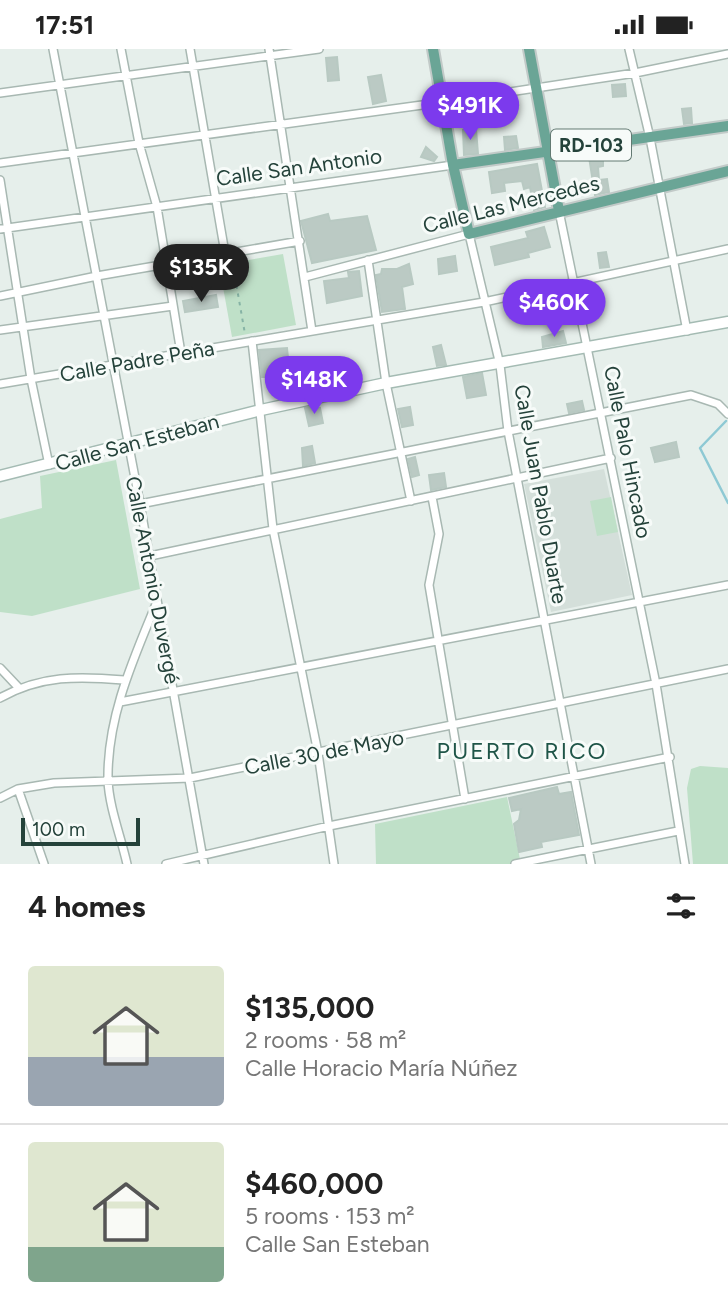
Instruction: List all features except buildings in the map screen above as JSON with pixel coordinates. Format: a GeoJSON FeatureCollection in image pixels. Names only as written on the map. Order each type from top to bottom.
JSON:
{"type":"FeatureCollection","features":[{"type":"Feature","properties":{"kind":"main road","name":"Calle Juan Pablo Duarte"},"geometry":{"type":"LineString","coordinates":[[433,49],[453,165],[470,234]]}},
{"type":"Feature","properties":{"kind":"main road","name":"Calle Palo Hincado"},"geometry":{"type":"LineString","coordinates":[[529,49],[559,211]]}},
{"type":"Feature","properties":{"kind":"main road","name":"Calle San Antonio"},"geometry":{"type":"LineString","coordinates":[[453,165],[728,126]]}},
{"type":"Feature","properties":{"kind":"main road","name":"Calle Las Mercedes"},"geometry":{"type":"LineString","coordinates":[[470,234],[728,171]]}},
{"type":"Feature","properties":{"kind":"street","name":"Calle Antonio Duvergé"},"geometry":{"type":"LineString","coordinates":[[53,49],[150,556],[203,860]]}},
{"type":"Feature","properties":{"kind":"street"},"geometry":{"type":"LineString","coordinates":[[121,49],[139,143],[157,207],[181,353]]}},
{"type":"Feature","properties":{"kind":"street"},"geometry":{"type":"LineString","coordinates":[[190,49],[207,134],[215,199],[227,253]]}},
{"type":"Feature","properties":{"kind":"street"},"geometry":{"type":"LineString","coordinates":[[0,93],[269,53],[319,49]]}},
{"type":"Feature","properties":{"kind":"street"},"geometry":{"type":"LineString","coordinates":[[629,49],[650,138],[687,331]]}},
{"type":"Feature","properties":{"kind":"street"},"geometry":{"type":"LineString","coordinates":[[269,53],[312,331]]}},
{"type":"Feature","properties":{"kind":"street"},"geometry":{"type":"LineString","coordinates":[[0,163],[444,102],[635,73],[728,54]]}},
{"type":"Feature","properties":{"kind":"street","name":"Calle San Antonio"},"geometry":{"type":"LineString","coordinates":[[3,228],[453,165]]}},
{"type":"Feature","properties":{"kind":"street"},"geometry":{"type":"LineString","coordinates":[[0,180],[3,228],[23,326],[30,379],[49,465]]}},
{"type":"Feature","properties":{"kind":"street","name":"Calle Palo Hincado"},"geometry":{"type":"LineString","coordinates":[[559,211],[572,284],[611,458],[636,600],[656,684],[670,757],[678,831],[685,864]]}},
{"type":"Feature","properties":{"kind":"street","name":"Calle Las Mercedes"},"geometry":{"type":"LineString","coordinates":[[305,277],[470,234]]}},
{"type":"Feature","properties":{"kind":"street","name":"Calle Juan Pablo Duarte"},"geometry":{"type":"LineString","coordinates":[[470,234],[500,365],[508,431],[591,864]]}},
{"type":"Feature","properties":{"kind":"street"},"geometry":{"type":"LineString","coordinates":[[0,296],[165,263],[300,241]]}},
{"type":"Feature","properties":{"kind":"street","name":"Calle Padre Peña"},"geometry":{"type":"LineString","coordinates":[[0,384],[114,367],[181,353],[484,302],[728,249]]}},
{"type":"Feature","properties":{"kind":"street"},"geometry":{"type":"LineString","coordinates":[[368,260],[386,383],[411,501]]}},
{"type":"Feature","properties":{"kind":"street"},"geometry":{"type":"LineString","coordinates":[[0,330],[173,306]]}},
{"type":"Feature","properties":{"kind":"street","name":"Calle San Esteban"},"geometry":{"type":"LineString","coordinates":[[0,475],[127,446],[261,410],[386,383],[500,365],[588,346],[728,322]]}},
{"type":"Feature","properties":{"kind":"street"},"geometry":{"type":"LineString","coordinates":[[249,342],[261,410],[273,529],[318,753],[334,864]]}},
{"type":"Feature","properties":{"kind":"street"},"geometry":{"type":"LineString","coordinates":[[140,504],[601,410],[691,395],[718,404],[728,414]]}},
{"type":"Feature","properties":{"kind":"street"},"geometry":{"type":"LineString","coordinates":[[150,556],[518,480],[611,458]]}},
{"type":"Feature","properties":{"kind":"street"},"geometry":{"type":"LineString","coordinates":[[432,497],[439,534],[429,586],[465,799]]}},
{"type":"Feature","properties":{"kind":"street"},"geometry":{"type":"LineString","coordinates":[[120,702],[438,643],[636,600],[728,585]]}},
{"type":"Feature","properties":{"kind":"street"},"geometry":{"type":"LineString","coordinates":[[127,864],[108,782],[110,751],[124,680],[157,603]]}},
{"type":"Feature","properties":{"kind":"street"},"geometry":{"type":"LineString","coordinates":[[0,667],[18,687]]}},
{"type":"Feature","properties":{"kind":"street","name":"Calle 30 de Mayo"},"geometry":{"type":"LineString","coordinates":[[0,798],[18,789],[54,783],[190,778],[728,669]]}},
{"type":"Feature","properties":{"kind":"street"},"geometry":{"type":"LineString","coordinates":[[0,698],[18,687],[44,679],[82,676],[124,680]]}},
{"type":"Feature","properties":{"kind":"street"},"geometry":{"type":"LineString","coordinates":[[166,864],[203,860],[329,826],[670,757]]}},
{"type":"Feature","properties":{"kind":"street"},"geometry":{"type":"LineString","coordinates":[[18,789],[44,864]]}},
{"type":"Feature","properties":{"kind":"street"},"geometry":{"type":"LineString","coordinates":[[515,864],[678,831]]}},
{"type":"Feature","properties":{"kind":"path"},"geometry":{"type":"LineString","coordinates":[[227,253],[249,342]]}},
{"type":"Feature","properties":{"kind":"shaded area"},"geometry":{"type":"Polygon","coordinates":[[[604,469],[632,595],[551,612],[524,484],[604,469]]]}},
{"type":"Feature","properties":{"kind":"green space"},"geometry":{"type":"Polygon","coordinates":[[[283,254],[296,325],[232,337],[219,265],[283,254]]]}},
{"type":"Feature","properties":{"kind":"green space"},"geometry":{"type":"Polygon","coordinates":[[[116,460],[140,589],[32,616],[0,612],[0,519],[42,508],[40,476],[116,460]]]}},
{"type":"Feature","properties":{"kind":"green space"},"geometry":{"type":"Polygon","coordinates":[[[611,497],[618,532],[597,536],[590,501],[611,497]]]}},
{"type":"Feature","properties":{"kind":"green space"},"geometry":{"type":"Polygon","coordinates":[[[700,766],[728,768],[728,864],[693,864],[687,788],[691,769],[700,766]]]}},
{"type":"Feature","properties":{"kind":"green space"},"geometry":{"type":"Polygon","coordinates":[[[507,797],[521,864],[376,864],[375,824],[507,797]]]}},
{"type":"Feature","properties":{"kind":"waterway"},"geometry":{"type":"LineString","coordinates":[[726,421],[700,448],[728,503]]}},
{"type":"Feature","properties":{"kind":"district","name":"PUERTO RICO"},"geometry":{"type":"Point","coordinates":[522,751]}}]}
